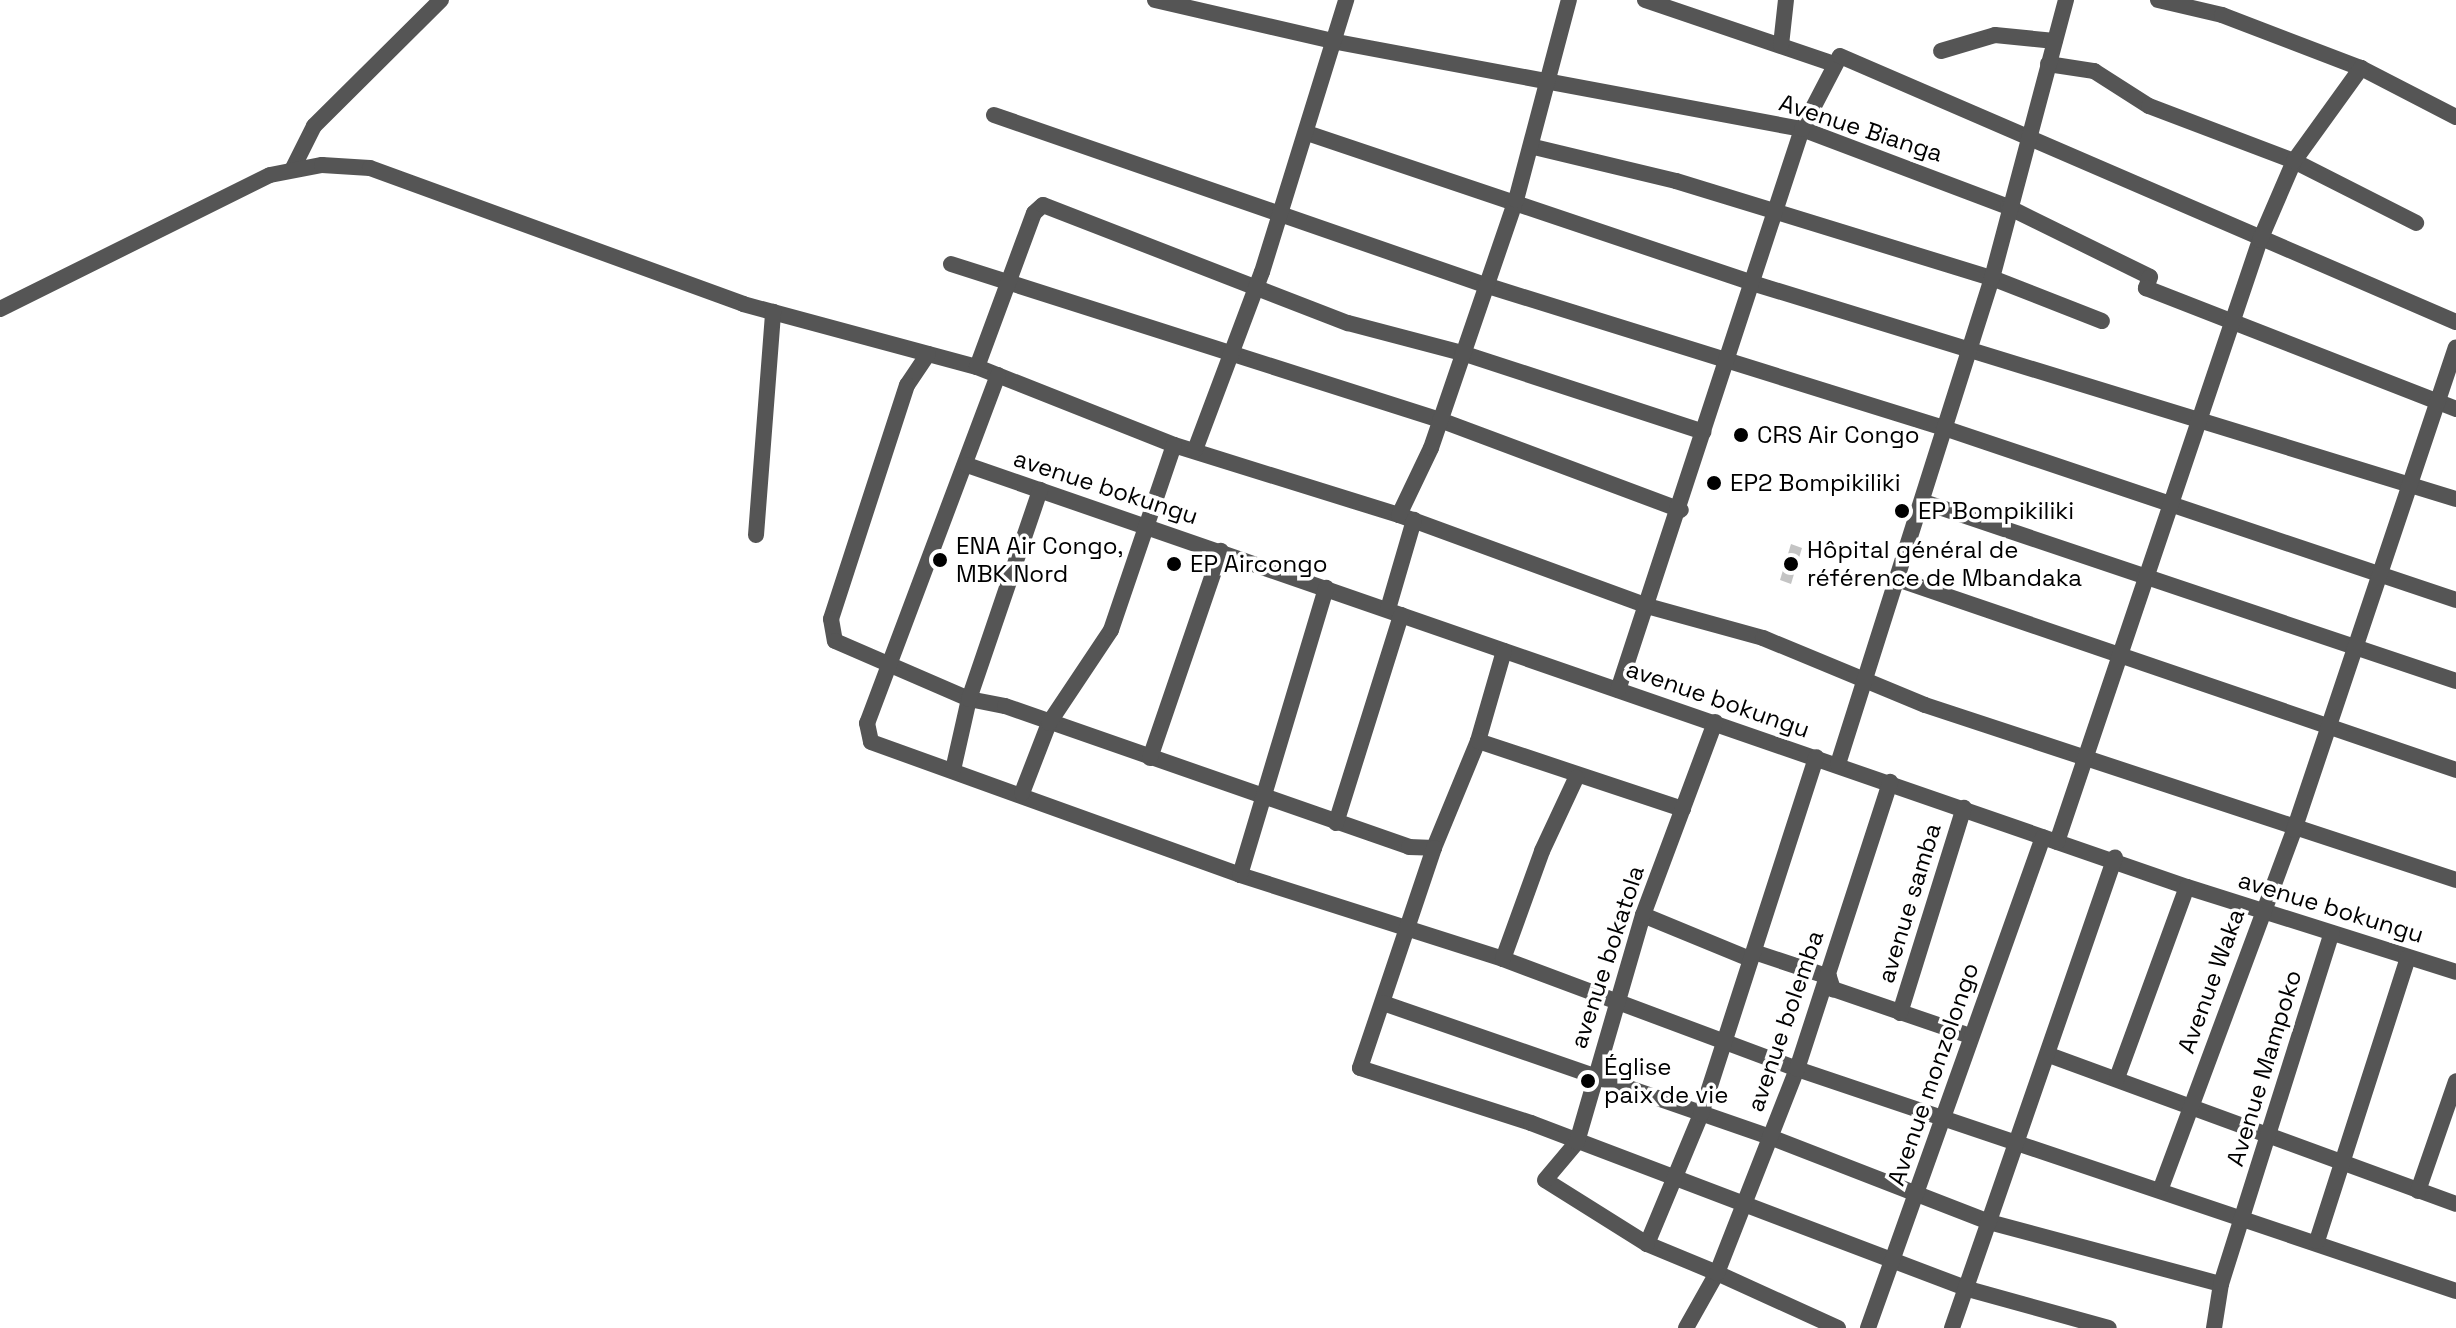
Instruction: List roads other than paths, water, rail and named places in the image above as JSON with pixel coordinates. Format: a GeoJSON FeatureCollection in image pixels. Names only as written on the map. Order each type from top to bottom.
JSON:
{"type":"FeatureCollection","features":[{"type":"Feature","properties":{"kind":"street"},"geometry":{"type":"LineString","coordinates":[[293,168],[314,126],[441,0]]}},
{"type":"Feature","properties":{"kind":"street","name":"Avenue Bianga"},"geometry":{"type":"LineString","coordinates":[[1155,0],[1337,42],[1552,78],[1802,129],[2008,207],[2150,277],[2146,288],[2456,409]]}},
{"type":"Feature","properties":{"kind":"street"},"geometry":{"type":"LineString","coordinates":[[1195,450],[1307,133],[1337,42],[1346,0]]}},
{"type":"Feature","properties":{"kind":"street"},"geometry":{"type":"LineString","coordinates":[[1336,823],[1394,612],[1406,518],[1534,147],[1569,0]]}},
{"type":"Feature","properties":{"kind":"street"},"geometry":{"type":"LineString","coordinates":[[1645,0],[1831,63]]}},
{"type":"Feature","properties":{"kind":"street"},"geometry":{"type":"LineString","coordinates":[[1781,45],[1786,0]]}},
{"type":"Feature","properties":{"kind":"street"},"geometry":{"type":"LineString","coordinates":[[1838,764],[1924,502],[1992,278],[2008,207],[2066,0]]}},
{"type":"Feature","properties":{"kind":"street"},"geometry":{"type":"LineString","coordinates":[[2158,0],[2222,15],[2361,68],[2456,117]]}},
{"type":"Feature","properties":{"kind":"street"},"geometry":{"type":"LineString","coordinates":[[1941,51],[1995,35],[2055,41]]}},
{"type":"Feature","properties":{"kind":"street"},"geometry":{"type":"LineString","coordinates":[[1618,690],[1681,510],[1703,432],[1729,364],[1802,129],[1831,63],[1845,56],[2260,240],[2456,322]]}},
{"type":"Feature","properties":{"kind":"street"},"geometry":{"type":"LineString","coordinates":[[2048,64],[2094,71],[2149,106],[2294,161],[2416,223]]}},
{"type":"Feature","properties":{"kind":"street","name":"Avenue monzolongo"},"geometry":{"type":"LineString","coordinates":[[1868,1328],[1945,1119],[1970,1036],[2084,760],[2201,423],[2260,240],[2294,161],[2361,68]]}},
{"type":"Feature","properties":{"kind":"street"},"geometry":{"type":"LineString","coordinates":[[994,115],[1281,210],[1485,285],[1729,364],[1944,428],[2456,600]]}},
{"type":"Feature","properties":{"kind":"street"},"geometry":{"type":"LineString","coordinates":[[1307,133],[1516,200],[1752,283],[2201,423],[2411,481],[2456,499]]}},
{"type":"Feature","properties":{"kind":"street"},"geometry":{"type":"LineString","coordinates":[[1534,147],[1676,181],[1992,278],[2102,321]]}},
{"type":"Feature","properties":{"kind":"street"},"geometry":{"type":"LineString","coordinates":[[0,309],[293,168],[370,168],[773,312],[977,367],[1174,445],[1406,518],[1647,606],[1763,638],[1864,683],[2084,760],[2456,880]]}},
{"type":"Feature","properties":{"kind":"street"},"geometry":{"type":"LineString","coordinates":[[977,367],[1007,281],[1043,205],[1348,323],[1462,353],[1703,432]]}},
{"type":"Feature","properties":{"kind":"street"},"geometry":{"type":"LineString","coordinates":[[951,264],[1227,357],[1440,420],[1681,510]]}},
{"type":"Feature","properties":{"kind":"street"},"geometry":{"type":"LineString","coordinates":[[756,535],[773,312]]}},
{"type":"Feature","properties":{"kind":"street","name":"Avenue Waka"},"geometry":{"type":"LineString","coordinates":[[2161,1188],[2294,830],[2352,647],[2456,347]]}},
{"type":"Feature","properties":{"kind":"street"},"geometry":{"type":"LineString","coordinates":[[928,354],[907,385],[831,619],[835,641],[969,699],[1049,723],[1409,847],[1434,848]]}},
{"type":"Feature","properties":{"kind":"street"},"geometry":{"type":"LineString","coordinates":[[998,375],[892,667],[867,723],[871,742],[1022,793],[1240,875],[1407,925],[1503,959],[1615,1006],[1945,1119],[2020,1140],[2456,1291]]}},
{"type":"Feature","properties":{"kind":"street"},"geometry":{"type":"LineString","coordinates":[[1022,793],[1049,723],[1111,630],[1174,445]]}},
{"type":"Feature","properties":{"kind":"street","name":"avenue bokungu"},"geometry":{"type":"LineString","coordinates":[[967,465],[1146,524],[2050,839],[2115,857],[2187,887],[2456,972]]}},
{"type":"Feature","properties":{"kind":"street"},"geometry":{"type":"LineString","coordinates":[[953,770],[969,699],[1040,490]]}},
{"type":"Feature","properties":{"kind":"street"},"geometry":{"type":"LineString","coordinates":[[1924,502],[2456,681]]}},
{"type":"Feature","properties":{"kind":"street"},"geometry":{"type":"LineString","coordinates":[[1150,758],[1221,551]]}},
{"type":"Feature","properties":{"kind":"street"},"geometry":{"type":"LineString","coordinates":[[1897,579],[2456,770]]}},
{"type":"Feature","properties":{"kind":"street"},"geometry":{"type":"LineString","coordinates":[[1240,875],[1326,588]]}},
{"type":"Feature","properties":{"kind":"street"},"geometry":{"type":"LineString","coordinates":[[1504,651],[1478,741],[1434,848],[1360,1068],[1677,1178],[1968,1289],[2109,1328]]}},
{"type":"Feature","properties":{"kind":"street","name":"avenue bokatola"},"geometry":{"type":"LineString","coordinates":[[1715,722],[1643,915],[1593,1077],[1577,1142],[1546,1175],[1546,1184],[1647,1244],[1838,1328]]}},
{"type":"Feature","properties":{"kind":"street"},"geometry":{"type":"LineString","coordinates":[[1478,741],[1576,778],[1683,809]]}},
{"type":"Feature","properties":{"kind":"street"},"geometry":{"type":"LineString","coordinates":[[1647,1244],[1701,1114],[1816,757]]}},
{"type":"Feature","properties":{"kind":"street"},"geometry":{"type":"LineString","coordinates":[[1503,959],[1542,851],[1576,778]]}},
{"type":"Feature","properties":{"kind":"street","name":"avenue bolemba"},"geometry":{"type":"LineString","coordinates":[[1717,1273],[1797,1069],[1890,782]]}},
{"type":"Feature","properties":{"kind":"street","name":"avenue samba"},"geometry":{"type":"LineString","coordinates":[[1900,1013],[1964,808]]}},
{"type":"Feature","properties":{"kind":"street"},"geometry":{"type":"LineString","coordinates":[[1952,1328],[2020,1140],[2115,857]]}},
{"type":"Feature","properties":{"kind":"street"},"geometry":{"type":"LineString","coordinates":[[2117,1078],[2187,887]]}},
{"type":"Feature","properties":{"kind":"street"},"geometry":{"type":"LineString","coordinates":[[1643,915],[1752,955],[1829,977],[1833,989],[1970,1036]]}},
{"type":"Feature","properties":{"kind":"street","name":"Avenue Mampoko"},"geometry":{"type":"LineString","coordinates":[[2214,1328],[2221,1284],[2332,933]]}},
{"type":"Feature","properties":{"kind":"street"},"geometry":{"type":"LineString","coordinates":[[2317,1241],[2345,1166],[2408,957]]}},
{"type":"Feature","properties":{"kind":"street"},"geometry":{"type":"LineString","coordinates":[[1383,1003],[1917,1190],[1989,1222],[2221,1284]]}},
{"type":"Feature","properties":{"kind":"street"},"geometry":{"type":"LineString","coordinates":[[2049,1055],[2267,1131],[2345,1166],[2456,1204]]}},
{"type":"Feature","properties":{"kind":"street"},"geometry":{"type":"LineString","coordinates":[[2418,1191],[2456,1081]]}},
{"type":"Feature","properties":{"kind":"street"},"geometry":{"type":"LineString","coordinates":[[1686,1328],[1717,1273]]}},
{"type":"Feature","properties":{"kind":"place","name":"CRS Air Congo"},"geometry":{"type":"Point","coordinates":[1741,435]}},
{"type":"Feature","properties":{"kind":"place","name":"EP2 Bompikiliki"},"geometry":{"type":"Point","coordinates":[1714,483]}},
{"type":"Feature","properties":{"kind":"place","name":"EP Bompikiliki"},"geometry":{"type":"Point","coordinates":[1902,511]}},
{"type":"Feature","properties":{"kind":"place","name":"ENA Air Congo, MBK Nord"},"geometry":{"type":"Point","coordinates":[940,560]}},
{"type":"Feature","properties":{"kind":"place","name":"EP Aircongo"},"geometry":{"type":"Point","coordinates":[1174,564]}},
{"type":"Feature","properties":{"kind":"place","name":"Hôpital général de référence de Mbandaka"},"geometry":{"type":"Point","coordinates":[1791,564]}},
{"type":"Feature","properties":{"kind":"place","name":"Église paix de vie"},"geometry":{"type":"Point","coordinates":[1588,1081]}}]}
